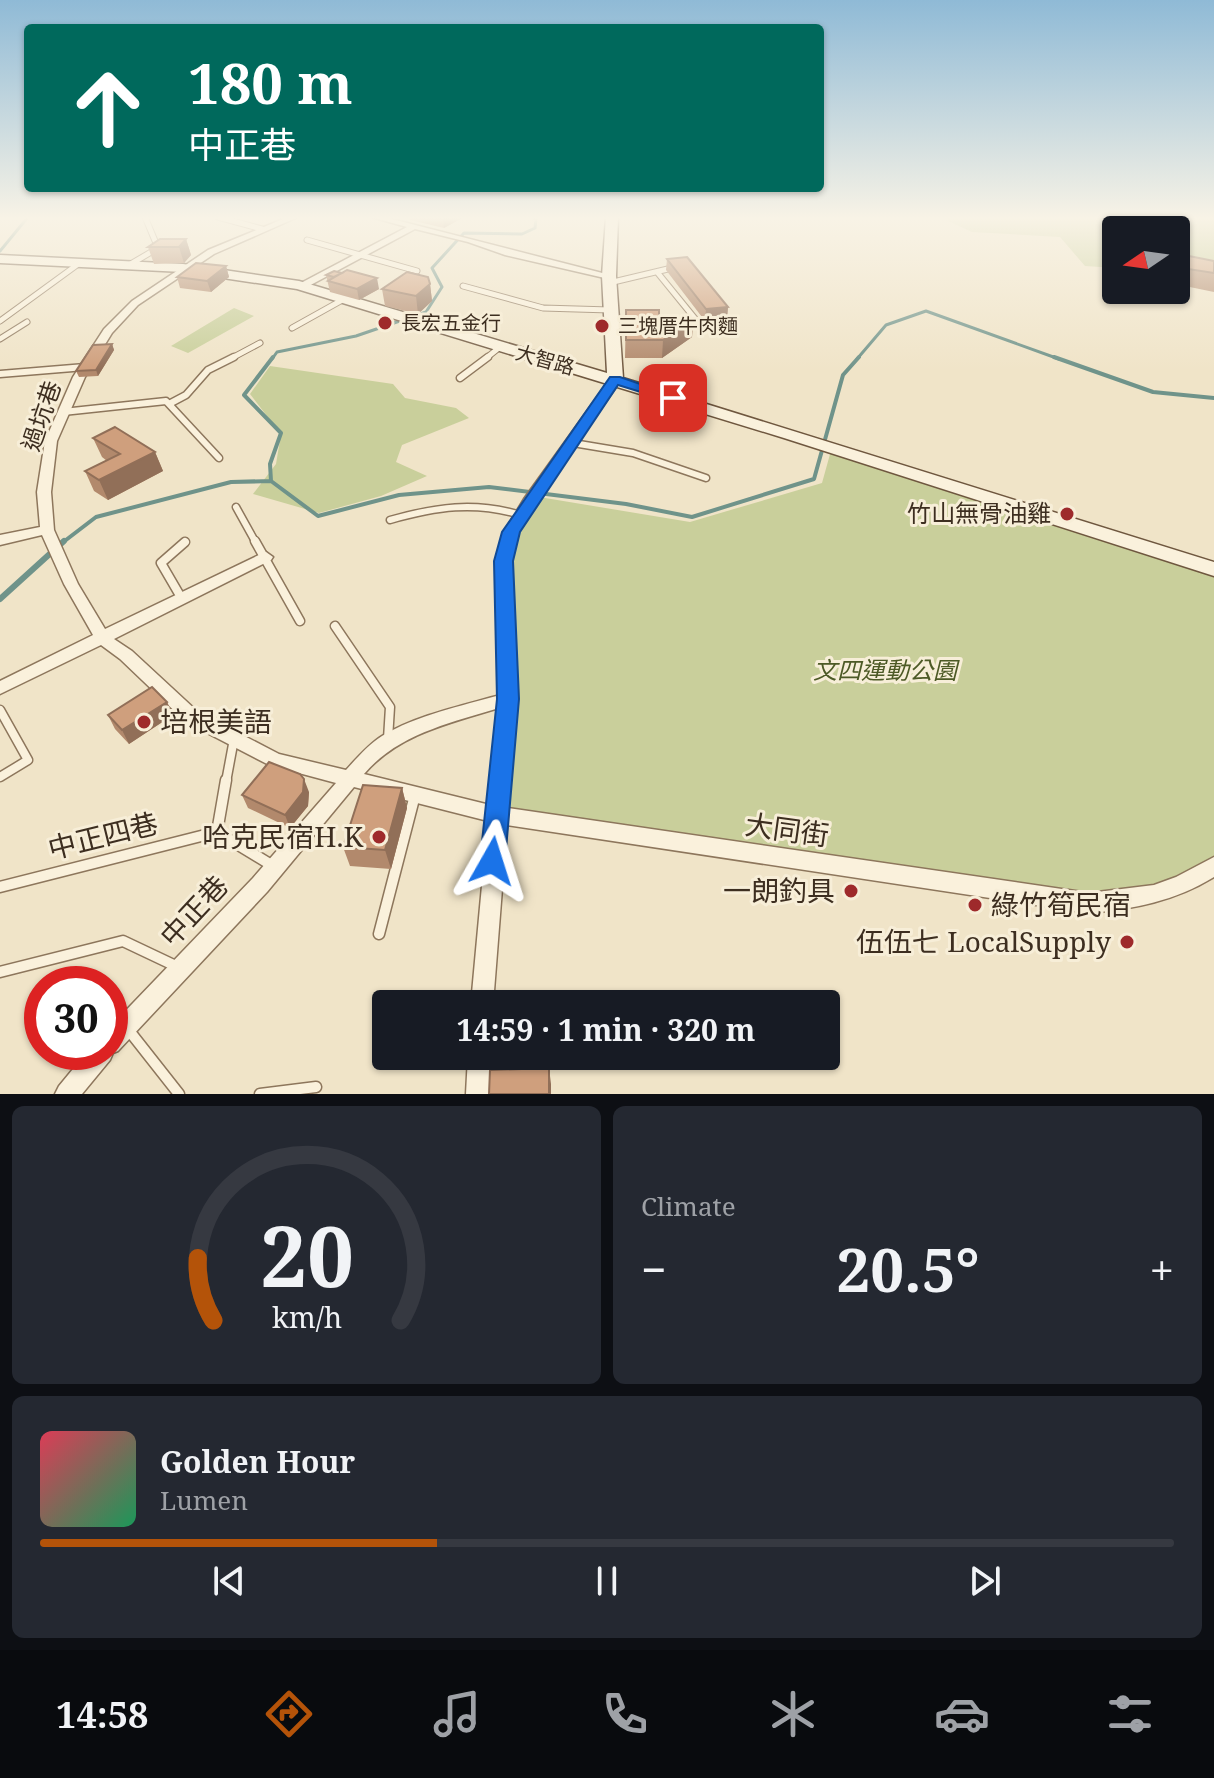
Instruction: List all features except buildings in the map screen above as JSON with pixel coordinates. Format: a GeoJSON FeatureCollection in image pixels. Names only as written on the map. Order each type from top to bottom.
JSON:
{"type":"FeatureCollection","features":[{"type":"Feature","properties":{"kind":"street","name":"大智路"},"geometry":{"type":"LineString","coordinates":[[183,268],[302,286],[823,444],[1214,569]]}},
{"type":"Feature","properties":{"kind":"street","name":"過坑巷"},"geometry":{"type":"LineString","coordinates":[[49,535],[44,492],[51,441],[62,413],[108,331],[135,303],[183,268]]}},
{"type":"Feature","properties":{"kind":"street"},"geometry":{"type":"LineString","coordinates":[[302,286],[336,268]]}},
{"type":"Feature","properties":{"kind":"street"},"geometry":{"type":"LineString","coordinates":[[566,268],[609,279]]}},
{"type":"Feature","properties":{"kind":"street"},"geometry":{"type":"LineString","coordinates":[[483,990],[508,699],[504,561],[511,532],[521,515],[615,380],[610,268]]}},
{"type":"Feature","properties":{"kind":"street"},"geometry":{"type":"LineString","coordinates":[[0,540],[49,535],[71,584],[103,639],[126,655],[192,717],[275,760],[348,779]]}},
{"type":"Feature","properties":{"kind":"street"},"geometry":{"type":"LineString","coordinates":[[0,688],[266,557]]}},
{"type":"Feature","properties":{"kind":"street","name":"中正巷"},"geometry":{"type":"LineString","coordinates":[[128,1024],[275,867],[348,779],[388,741],[436,720],[508,699]]}},
{"type":"Feature","properties":{"kind":"street","name":"大同街"},"geometry":{"type":"LineString","coordinates":[[348,779],[497,815],[1089,903],[1144,900],[1188,884],[1214,866]]}},
{"type":"Feature","properties":{"kind":"street"},"geometry":{"type":"LineString","coordinates":[[67,1094],[87,1070]]}},
{"type":"Feature","properties":{"kind":"street"},"geometry":{"type":"LineString","coordinates":[[478,1094],[479,1070]]}},
{"type":"Feature","properties":{"kind":"lane"},"geometry":{"type":"LineString","coordinates":[[0,321],[73,268]]}},
{"type":"Feature","properties":{"kind":"lane"},"geometry":{"type":"LineString","coordinates":[[407,268],[417,271]]}},
{"type":"Feature","properties":{"kind":"lane"},"geometry":{"type":"LineString","coordinates":[[609,279],[672,268]]}},
{"type":"Feature","properties":{"kind":"lane"},"geometry":{"type":"LineString","coordinates":[[657,272],[701,326]]}},
{"type":"Feature","properties":{"kind":"lane"},"geometry":{"type":"LineString","coordinates":[[463,286],[543,308],[612,310]]}},
{"type":"Feature","properties":{"kind":"lane"},"geometry":{"type":"LineString","coordinates":[[292,328],[344,299]]}},
{"type":"Feature","properties":{"kind":"lane"},"geometry":{"type":"LineString","coordinates":[[0,339],[27,322]]}},
{"type":"Feature","properties":{"kind":"lane"},"geometry":{"type":"LineString","coordinates":[[169,404],[186,395],[208,370],[260,343]]}},
{"type":"Feature","properties":{"kind":"lane"},"geometry":{"type":"LineString","coordinates":[[460,378],[500,347]]}},
{"type":"Feature","properties":{"kind":"lane","name":"過坑巷"},"geometry":{"type":"LineString","coordinates":[[0,374],[86,367]]}},
{"type":"Feature","properties":{"kind":"lane"},"geometry":{"type":"LineString","coordinates":[[62,413],[166,401],[183,423],[219,458]]}},
{"type":"Feature","properties":{"kind":"lane"},"geometry":{"type":"LineString","coordinates":[[573,443],[633,453],[706,478]]}},
{"type":"Feature","properties":{"kind":"lane"},"geometry":{"type":"LineString","coordinates":[[390,520],[443,506],[489,503],[521,515]]}},
{"type":"Feature","properties":{"kind":"lane"},"geometry":{"type":"LineString","coordinates":[[236,507],[300,621]]}},
{"type":"Feature","properties":{"kind":"lane"},"geometry":{"type":"LineString","coordinates":[[182,599],[161,563],[185,542]]}},
{"type":"Feature","properties":{"kind":"lane"},"geometry":{"type":"LineString","coordinates":[[335,626],[390,707],[388,741]]}},
{"type":"Feature","properties":{"kind":"lane"},"geometry":{"type":"LineString","coordinates":[[0,710],[28,760],[0,777]]}},
{"type":"Feature","properties":{"kind":"lane"},"geometry":{"type":"LineString","coordinates":[[234,739],[217,832],[275,867]]}},
{"type":"Feature","properties":{"kind":"lane"},"geometry":{"type":"LineString","coordinates":[[379,934],[415,795]]}},
{"type":"Feature","properties":{"kind":"lane","name":"中正四巷"},"geometry":{"type":"LineString","coordinates":[[0,887],[217,832]]}},
{"type":"Feature","properties":{"kind":"lane"},"geometry":{"type":"LineString","coordinates":[[0,972],[123,941],[181,968]]}},
{"type":"Feature","properties":{"kind":"lane"},"geometry":{"type":"LineString","coordinates":[[128,1029],[179,1094]]}},
{"type":"Feature","properties":{"kind":"lane"},"geometry":{"type":"LineString","coordinates":[[260,1094],[316,1087]]}},
{"type":"Feature","properties":{"kind":"green space"},"geometry":{"type":"Polygon","coordinates":[[[1190,268],[1214,268],[1214,279],[1190,275],[1190,268]]]}},
{"type":"Feature","properties":{"kind":"green space"},"geometry":{"type":"Polygon","coordinates":[[[234,308],[254,316],[188,353],[171,346],[234,308]]]}},
{"type":"Feature","properties":{"kind":"green space"},"geometry":{"type":"Polygon","coordinates":[[[270,366],[393,384],[405,398],[456,408],[469,418],[402,445],[396,462],[427,476],[381,496],[319,513],[253,494],[276,464],[281,434],[250,394],[270,366]]]}},
{"type":"Feature","properties":{"kind":"green space","name":"文四運動公園"},"geometry":{"type":"Polygon","coordinates":[[[832,447],[1214,568],[1214,856],[1188,884],[1089,903],[504,810],[504,561],[533,496],[690,522],[822,483],[832,447]]]}},
{"type":"Feature","properties":{"kind":"waterway"},"geometry":{"type":"LineString","coordinates":[[272,359],[277,352],[356,336],[426,312],[442,287],[432,268]]}},
{"type":"Feature","properties":{"kind":"waterway"},"geometry":{"type":"LineString","coordinates":[[857,359],[886,325],[926,311],[1059,359]]}},
{"type":"Feature","properties":{"kind":"waterway"},"geometry":{"type":"LineString","coordinates":[[271,481],[270,464],[281,433],[244,395],[273,357]]}},
{"type":"Feature","properties":{"kind":"waterway"},"geometry":{"type":"LineString","coordinates":[[271,481],[318,516],[399,495],[489,487],[626,504],[692,517],[814,479],[843,375],[859,357]]}},
{"type":"Feature","properties":{"kind":"waterway"},"geometry":{"type":"LineString","coordinates":[[1054,357],[1153,392],[1214,398]]}},
{"type":"Feature","properties":{"kind":"waterway"},"geometry":{"type":"LineString","coordinates":[[62,543],[96,517],[231,482],[271,481]]}},
{"type":"Feature","properties":{"kind":"waterway"},"geometry":{"type":"LineString","coordinates":[[0,599],[64,541]]}},
{"type":"Feature","properties":{"kind":"place","name":"長宏五金行"},"geometry":{"type":"Point","coordinates":[385,323]}},
{"type":"Feature","properties":{"kind":"place","name":"三塊厝牛肉麵"},"geometry":{"type":"Point","coordinates":[602,326]}},
{"type":"Feature","properties":{"kind":"place","name":"竹山無骨油雞"},"geometry":{"type":"Point","coordinates":[1067,514]}},
{"type":"Feature","properties":{"kind":"place","name":"培根美語"},"geometry":{"type":"Point","coordinates":[144,722]}},
{"type":"Feature","properties":{"kind":"place","name":"哈克民宿H.K"},"geometry":{"type":"Point","coordinates":[379,837]}},
{"type":"Feature","properties":{"kind":"place","name":"一朗釣具"},"geometry":{"type":"Point","coordinates":[851,891]}},
{"type":"Feature","properties":{"kind":"place","name":"綠竹筍民宿"},"geometry":{"type":"Point","coordinates":[975,905]}},
{"type":"Feature","properties":{"kind":"place","name":"伍伍七 LocalSupply"},"geometry":{"type":"Point","coordinates":[1127,942]}},
{"type":"Feature","properties":{"kind":"route"},"geometry":{"type":"LineString","coordinates":[[492,861],[508,699],[503,612],[504,561],[511,532],[615,380],[673,398]]}}]}
